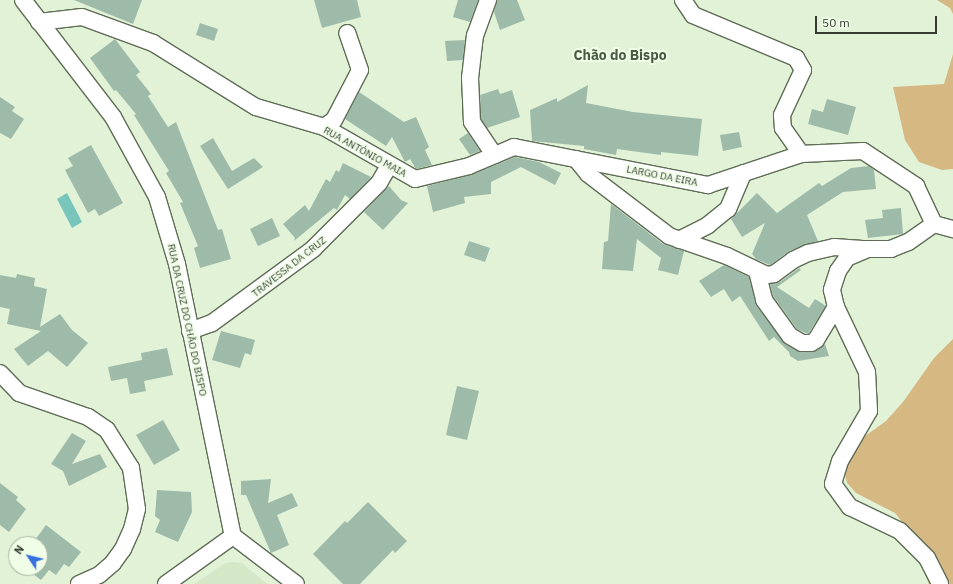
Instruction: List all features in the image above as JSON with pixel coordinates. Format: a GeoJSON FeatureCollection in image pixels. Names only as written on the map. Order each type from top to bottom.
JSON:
{"type":"FeatureCollection","features":[{"type":"Feature","properties":{"kind":"street","name":"RUA DA CRUZ DO CHÃO DO BISPO"},"geometry":{"type":"LineString","coordinates":[[23,0],[113,117],[157,197],[177,264],[233,536]]}},
{"type":"Feature","properties":{"kind":"street"},"geometry":{"type":"LineString","coordinates":[[488,0],[475,35],[470,78],[472,122],[494,155]]}},
{"type":"Feature","properties":{"kind":"street"},"geometry":{"type":"LineString","coordinates":[[683,0],[694,15],[796,58],[803,70],[782,115],[783,128],[801,154]]}},
{"type":"Feature","properties":{"kind":"street","name":"RUA ANTÓNIO MAIA"},"geometry":{"type":"LineString","coordinates":[[39,22],[82,17],[153,43],[256,108],[324,127],[389,166],[415,179],[469,166],[514,147],[544,153]]}},
{"type":"Feature","properties":{"kind":"street"},"geometry":{"type":"LineString","coordinates":[[324,127],[334,120],[360,70],[347,32]]}},
{"type":"Feature","properties":{"kind":"street","name":"LARGO DA EIRA"},"geometry":{"type":"LineString","coordinates":[[544,153],[708,186],[801,154],[864,152],[916,186],[934,224]]}},
{"type":"Feature","properties":{"kind":"street"},"geometry":{"type":"LineString","coordinates":[[576,159],[588,174],[669,236],[727,256],[757,271],[774,274],[793,260],[828,248],[891,249],[908,242],[934,224],[953,229]]}},
{"type":"Feature","properties":{"kind":"street","name":"TRAVESSA DA CRUZ"},"geometry":{"type":"LineString","coordinates":[[190,331],[212,323],[221,317],[325,240],[379,182],[389,166]]}},
{"type":"Feature","properties":{"kind":"street"},"geometry":{"type":"LineString","coordinates":[[679,240],[708,225],[728,209],[743,173]]}},
{"type":"Feature","properties":{"kind":"street"},"geometry":{"type":"LineString","coordinates":[[868,249],[847,258],[838,271],[832,290],[836,307],[868,372],[869,411],[840,461],[834,484],[850,507],[900,531],[926,558],[940,584]]}},
{"type":"Feature","properties":{"kind":"street"},"geometry":{"type":"LineString","coordinates":[[757,271],[764,300],[790,336],[802,343],[816,340],[836,307]]}},
{"type":"Feature","properties":{"kind":"street"},"geometry":{"type":"LineString","coordinates":[[0,374],[19,393],[88,417],[107,430],[131,468],[137,509],[123,549],[113,563],[99,575],[79,584]]}},
{"type":"Feature","properties":{"kind":"street"},"geometry":{"type":"LineString","coordinates":[[166,584],[233,536],[296,584]]}},
{"type":"Feature","properties":{"kind":"shaded area"},"geometry":{"type":"Polygon","coordinates":[[[937,0],[953,0],[953,14],[950,8],[937,0]]]}},
{"type":"Feature","properties":{"kind":"shaded area"},"geometry":{"type":"Polygon","coordinates":[[[953,54],[953,169],[942,170],[919,162],[905,140],[893,87],[944,84],[953,54]]]}},
{"type":"Feature","properties":{"kind":"shaded area"},"geometry":{"type":"Polygon","coordinates":[[[953,339],[953,584],[929,584],[906,527],[895,513],[856,493],[847,483],[844,471],[851,454],[865,436],[886,421],[903,402],[934,358],[953,339]]]}},
{"type":"Feature","properties":{"kind":"shaded area"},"geometry":{"type":"Polygon","coordinates":[[[225,563],[242,563],[267,584],[194,584],[225,563]]]}},
{"type":"Feature","properties":{"kind":"water"},"geometry":{"type":"Polygon","coordinates":[[[67,193],[82,222],[72,228],[57,199],[67,193]]]}},
{"type":"Feature","properties":{"kind":"building"},"geometry":{"type":"Polygon","coordinates":[[[74,0],[142,0],[133,24],[74,0]]]}},
{"type":"Feature","properties":{"kind":"building"},"geometry":{"type":"Polygon","coordinates":[[[314,0],[357,0],[361,17],[322,28],[314,0]]]}},
{"type":"Feature","properties":{"kind":"building"},"geometry":{"type":"Polygon","coordinates":[[[458,0],[478,0],[470,22],[453,17],[458,0]]]}},
{"type":"Feature","properties":{"kind":"building"},"geometry":{"type":"Polygon","coordinates":[[[497,0],[517,0],[525,20],[500,30],[494,12],[497,0]]]}},
{"type":"Feature","properties":{"kind":"building"},"geometry":{"type":"Polygon","coordinates":[[[200,23],[218,29],[214,41],[196,35],[200,23]]]}},
{"type":"Feature","properties":{"kind":"building"},"geometry":{"type":"Polygon","coordinates":[[[115,39],[140,72],[136,75],[151,94],[148,96],[168,127],[176,122],[218,230],[222,229],[231,259],[200,268],[194,248],[198,246],[180,203],[183,202],[166,173],[169,171],[134,115],[136,114],[116,90],[114,91],[90,58],[115,39]]]}},
{"type":"Feature","properties":{"kind":"building"},"geometry":{"type":"Polygon","coordinates":[[[465,40],[463,60],[447,61],[445,41],[465,40]]]}},
{"type":"Feature","properties":{"kind":"building"},"geometry":{"type":"Polygon","coordinates":[[[588,85],[586,103],[633,112],[702,119],[698,156],[661,152],[661,155],[617,149],[616,155],[584,149],[584,146],[532,141],[530,110],[557,98],[557,102],[588,85]]]}},
{"type":"Feature","properties":{"kind":"building"},"geometry":{"type":"Polygon","coordinates":[[[498,89],[500,94],[512,90],[520,117],[487,128],[481,119],[480,95],[498,89]]]}},
{"type":"Feature","properties":{"kind":"building"},"geometry":{"type":"Polygon","coordinates":[[[359,92],[404,122],[416,117],[429,147],[425,150],[432,165],[416,169],[410,159],[405,162],[392,137],[386,146],[345,119],[359,92]]]}},
{"type":"Feature","properties":{"kind":"building"},"geometry":{"type":"Polygon","coordinates":[[[0,97],[15,107],[12,111],[24,119],[11,139],[0,133],[0,97]]]}},
{"type":"Feature","properties":{"kind":"building"},"geometry":{"type":"Polygon","coordinates":[[[827,99],[856,107],[848,135],[808,124],[812,109],[823,112],[827,99]]]}},
{"type":"Feature","properties":{"kind":"building"},"geometry":{"type":"Polygon","coordinates":[[[739,132],[742,147],[723,151],[720,135],[739,132]]]}},
{"type":"Feature","properties":{"kind":"building"},"geometry":{"type":"Polygon","coordinates":[[[468,133],[480,151],[470,155],[459,139],[468,133]]]}},
{"type":"Feature","properties":{"kind":"building"},"geometry":{"type":"Polygon","coordinates":[[[213,138],[232,171],[254,158],[263,167],[228,189],[200,146],[213,138]]]}},
{"type":"Feature","properties":{"kind":"building"},"geometry":{"type":"Polygon","coordinates":[[[91,145],[123,203],[99,216],[95,209],[88,213],[65,170],[73,166],[68,158],[91,145]]]}},
{"type":"Feature","properties":{"kind":"building"},"geometry":{"type":"Polygon","coordinates":[[[515,157],[539,162],[561,173],[555,185],[521,167],[491,182],[491,194],[464,197],[465,203],[433,212],[427,186],[471,175],[515,157]]]}},
{"type":"Feature","properties":{"kind":"building"},"geometry":{"type":"Polygon","coordinates":[[[343,163],[371,177],[350,199],[345,195],[337,210],[334,208],[294,241],[295,238],[283,224],[305,205],[309,211],[326,179],[330,182],[336,170],[339,172],[343,163]]]}},
{"type":"Feature","properties":{"kind":"building"},"geometry":{"type":"Polygon","coordinates":[[[869,166],[874,170],[876,189],[843,192],[807,215],[818,241],[789,251],[770,265],[756,259],[752,254],[765,223],[742,237],[731,219],[757,193],[777,213],[819,183],[822,186],[851,168],[869,166]]]}},
{"type":"Feature","properties":{"kind":"building"},"geometry":{"type":"Polygon","coordinates":[[[389,186],[401,200],[408,203],[383,230],[364,212],[389,186]]]}},
{"type":"Feature","properties":{"kind":"building"},"geometry":{"type":"Polygon","coordinates":[[[611,204],[663,244],[684,251],[678,275],[658,270],[661,258],[637,239],[633,271],[602,269],[604,242],[608,241],[611,204]]]}},
{"type":"Feature","properties":{"kind":"building"},"geometry":{"type":"Polygon","coordinates":[[[901,208],[903,234],[868,238],[865,220],[883,218],[882,210],[901,208]]]}},
{"type":"Feature","properties":{"kind":"building"},"geometry":{"type":"Polygon","coordinates":[[[272,218],[280,236],[258,246],[250,229],[272,218]]]}},
{"type":"Feature","properties":{"kind":"building"},"geometry":{"type":"Polygon","coordinates":[[[469,241],[490,248],[485,262],[464,255],[469,241]]]}},
{"type":"Feature","properties":{"kind":"building"},"geometry":{"type":"Polygon","coordinates":[[[724,265],[749,277],[756,305],[785,344],[798,351],[811,352],[825,344],[829,356],[798,361],[790,356],[789,352],[774,337],[769,341],[740,296],[732,302],[724,289],[711,297],[699,281],[724,265]]]}},
{"type":"Feature","properties":{"kind":"building"},"geometry":{"type":"Polygon","coordinates":[[[799,268],[801,270],[777,287],[809,308],[815,299],[826,306],[808,334],[797,329],[773,296],[770,284],[780,282],[799,268]]]}},
{"type":"Feature","properties":{"kind":"building"},"geometry":{"type":"Polygon","coordinates":[[[17,274],[35,278],[34,286],[47,289],[40,327],[60,314],[72,330],[88,343],[67,367],[48,351],[28,366],[14,349],[41,331],[7,324],[10,309],[0,307],[0,275],[16,278],[17,274]]]}},
{"type":"Feature","properties":{"kind":"building"},"geometry":{"type":"Polygon","coordinates":[[[221,331],[255,340],[251,355],[245,353],[240,368],[212,360],[221,331]]]}},
{"type":"Feature","properties":{"kind":"building"},"geometry":{"type":"Polygon","coordinates":[[[167,348],[173,375],[144,381],[146,391],[130,394],[127,378],[111,381],[108,367],[142,360],[141,353],[167,348]]]}},
{"type":"Feature","properties":{"kind":"building"},"geometry":{"type":"Polygon","coordinates":[[[457,386],[479,391],[467,440],[446,435],[457,386]]]}},
{"type":"Feature","properties":{"kind":"building"},"geometry":{"type":"Polygon","coordinates":[[[163,420],[180,450],[154,465],[136,435],[163,420]]]}},
{"type":"Feature","properties":{"kind":"building"},"geometry":{"type":"Polygon","coordinates":[[[72,433],[86,441],[72,464],[100,454],[107,467],[69,486],[63,471],[51,464],[72,433]]]}},
{"type":"Feature","properties":{"kind":"building"},"geometry":{"type":"Polygon","coordinates":[[[271,479],[268,503],[292,493],[298,506],[277,515],[289,545],[271,553],[246,495],[241,495],[241,481],[271,479]]]}},
{"type":"Feature","properties":{"kind":"building"},"geometry":{"type":"Polygon","coordinates":[[[0,483],[18,497],[16,500],[26,509],[9,532],[0,525],[0,483]]]}},
{"type":"Feature","properties":{"kind":"building"},"geometry":{"type":"Polygon","coordinates":[[[157,490],[191,492],[192,512],[178,542],[155,532],[160,520],[155,516],[157,490]]]}},
{"type":"Feature","properties":{"kind":"building"},"geometry":{"type":"Polygon","coordinates":[[[368,502],[407,541],[395,553],[393,550],[360,584],[343,584],[313,554],[345,521],[347,523],[368,502]]]}},
{"type":"Feature","properties":{"kind":"building"},"geometry":{"type":"Polygon","coordinates":[[[46,525],[81,552],[69,567],[64,564],[56,575],[49,570],[48,571],[48,536],[38,536],[46,525]]]}},
{"type":"Feature","properties":{"kind":"building"},"geometry":{"type":"Polygon","coordinates":[[[36,576],[44,576],[41,580],[36,576]]]}},
{"type":"Feature","properties":{"kind":"district","name":"Chão do Bispo"},"geometry":{"type":"Point","coordinates":[620,55]}}]}
